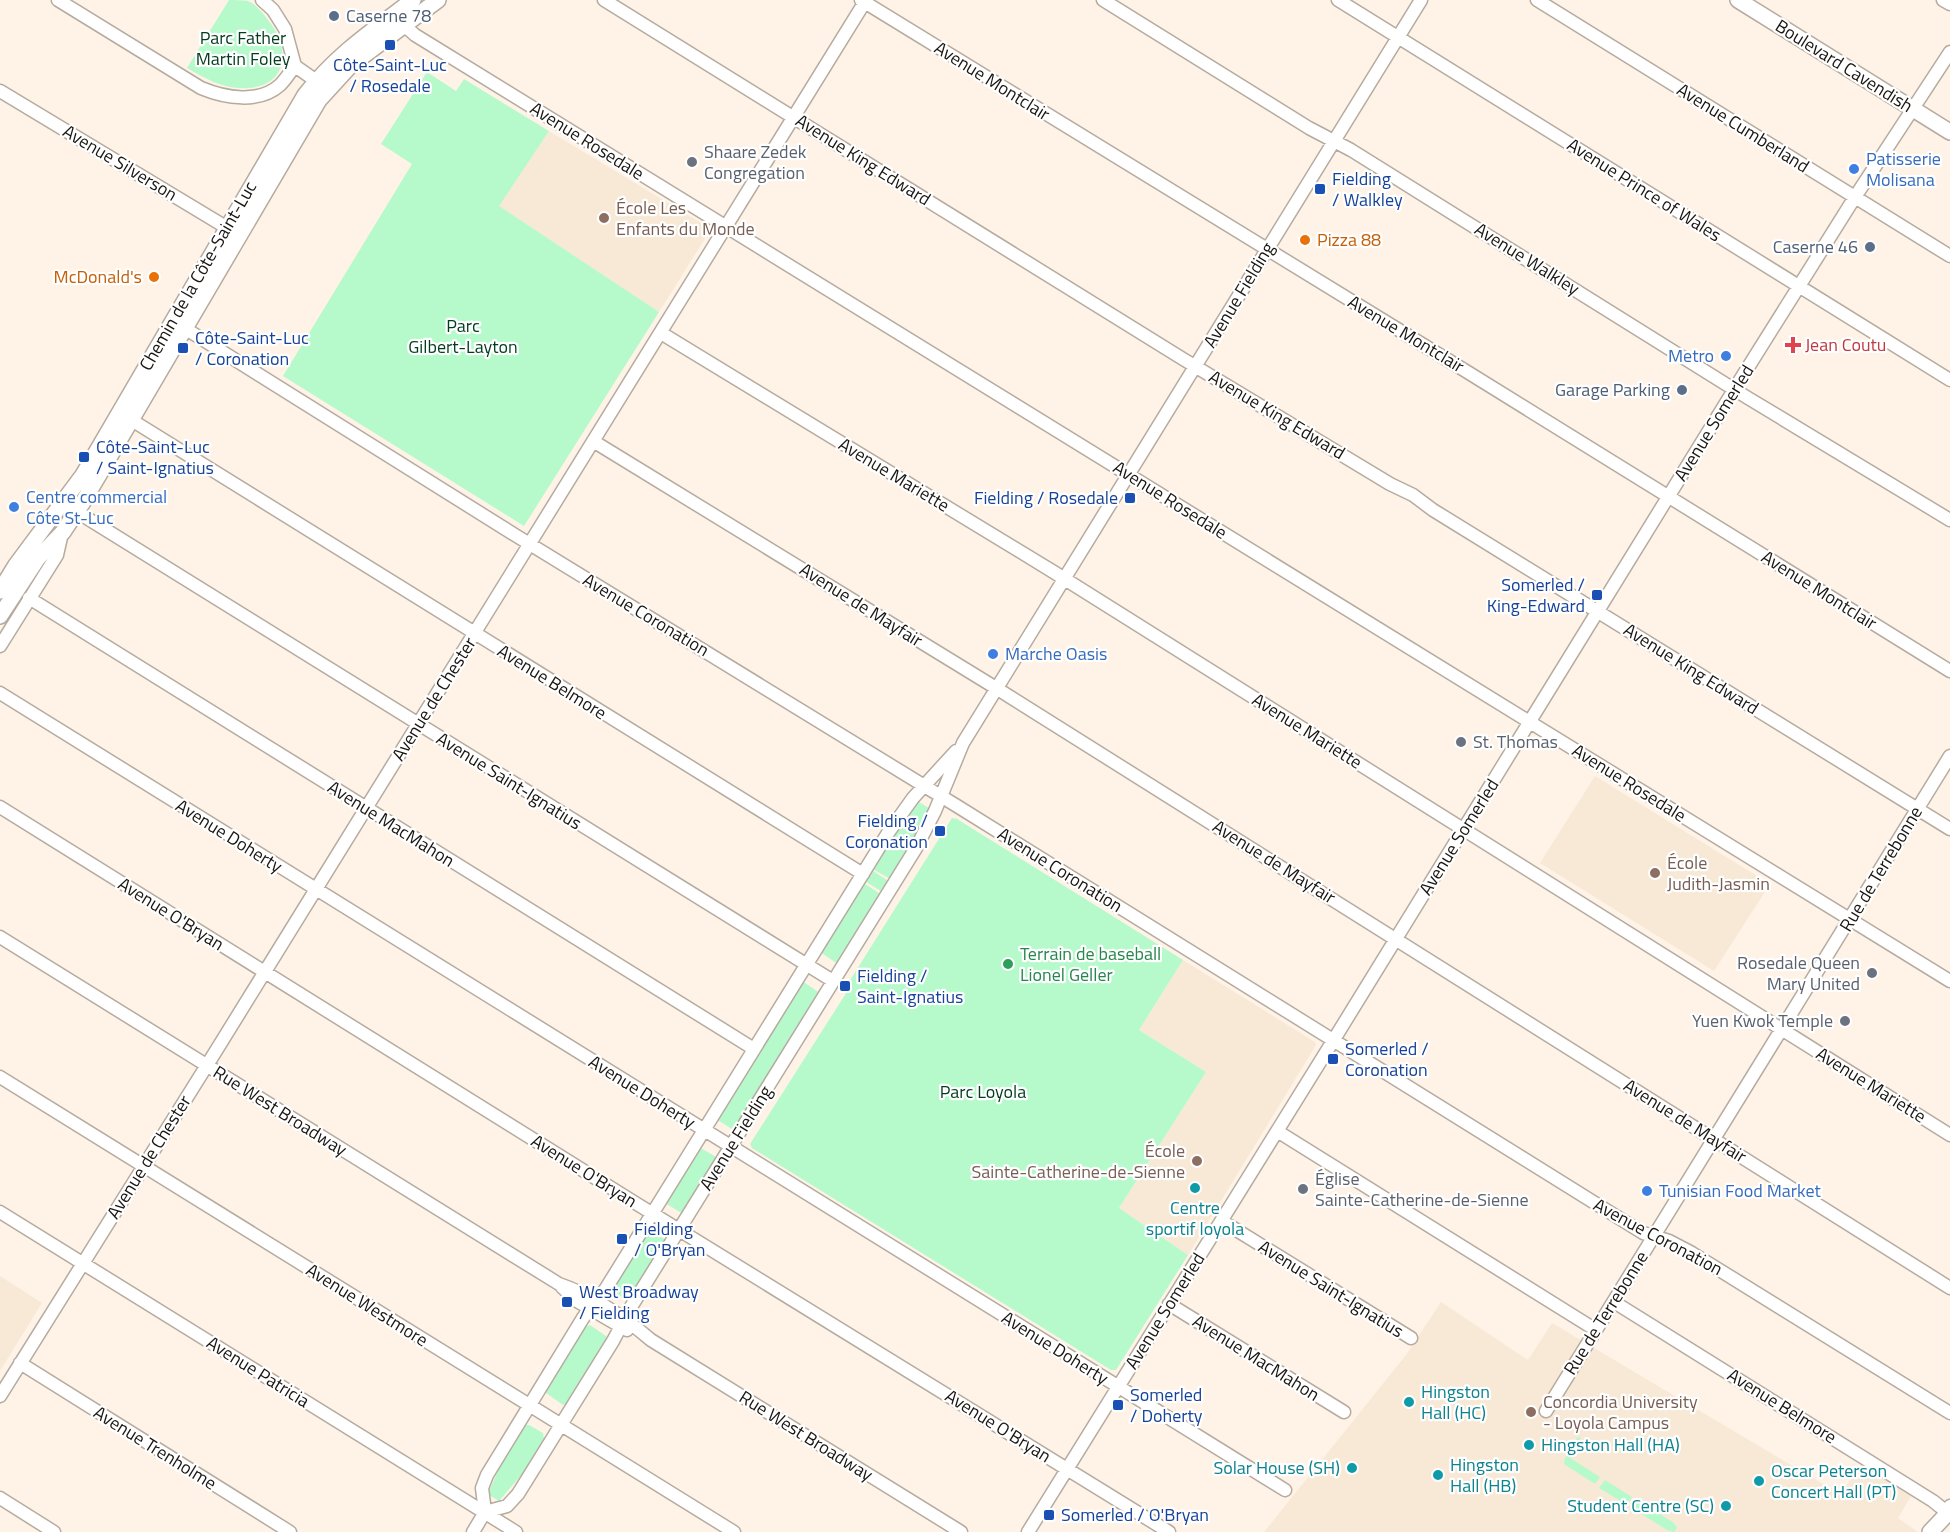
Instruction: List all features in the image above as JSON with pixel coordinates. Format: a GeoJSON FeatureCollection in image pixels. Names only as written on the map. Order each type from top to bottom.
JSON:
{"type":"FeatureCollection","features":[{"type":"Feature","properties":{"kind":"main road","name":"Chemin de la Côte-Saint-Luc"},"geometry":{"type":"LineString","coordinates":[[398,20],[413,0]]}},
{"type":"Feature","properties":{"kind":"main road","name":"Chemin de la Côte-Saint-Luc"},"geometry":{"type":"LineString","coordinates":[[0,616],[38,558],[63,532],[77,512],[305,122],[322,85],[346,49],[438,0]]}},
{"type":"Feature","properties":{"kind":"main road","name":"Boulevard Cavendish"},"geometry":{"type":"LineString","coordinates":[[1738,0],[1950,132]]}},
{"type":"Feature","properties":{"kind":"main road","name":"Chemin de la Côte-Saint-Luc"},"geometry":{"type":"LineString","coordinates":[[0,591],[4,578],[63,503],[82,474],[297,106],[322,85]]}},
{"type":"Feature","properties":{"kind":"main road"},"geometry":{"type":"LineString","coordinates":[[1930,1532],[1949,1510]]}},
{"type":"Feature","properties":{"kind":"street"},"geometry":{"type":"LineString","coordinates":[[58,0],[201,88],[213,93],[246,97],[263,94],[279,86],[295,66]]}},
{"type":"Feature","properties":{"kind":"street"},"geometry":{"type":"LineString","coordinates":[[262,0],[273,10],[285,29],[295,66],[322,85]]}},
{"type":"Feature","properties":{"kind":"street","name":"Avenue King Edward"},"geometry":{"type":"LineString","coordinates":[[604,0],[1390,484],[1413,495],[1433,510],[1950,829]]}},
{"type":"Feature","properties":{"kind":"street","name":"Avenue Walkley"},"geometry":{"type":"LineString","coordinates":[[1103,0],[1950,520]]}},
{"type":"Feature","properties":{"kind":"street","name":"Avenue Prince of Wales"},"geometry":{"type":"LineString","coordinates":[[1338,0],[1950,380]]}},
{"type":"Feature","properties":{"kind":"street","name":"Avenue Fielding"},"geometry":{"type":"LineString","coordinates":[[963,743],[924,786],[888,833],[652,1213],[594,1305],[583,1317],[484,1481],[482,1494],[485,1512],[510,1504],[562,1425],[679,1230],[916,848],[963,743],[996,688],[1421,0]]}},
{"type":"Feature","properties":{"kind":"street","name":"Avenue Cumberland"},"geometry":{"type":"LineString","coordinates":[[1537,0],[1950,256]]}},
{"type":"Feature","properties":{"kind":"street"},"geometry":{"type":"LineString","coordinates":[[1943,0],[1950,4]]}},
{"type":"Feature","properties":{"kind":"street","name":"Avenue de Chester"},"geometry":{"type":"LineString","coordinates":[[0,1396],[661,333],[864,1]]}},
{"type":"Feature","properties":{"kind":"street","name":"Avenue Montclair"},"geometry":{"type":"LineString","coordinates":[[864,1],[1950,671]]}},
{"type":"Feature","properties":{"kind":"street","name":"Avenue Rosedale"},"geometry":{"type":"LineString","coordinates":[[398,20],[415,35],[1950,981]]}},
{"type":"Feature","properties":{"kind":"street","name":"Avenue Somerled"},"geometry":{"type":"LineString","coordinates":[[1028,1532],[1799,286],[1950,52]]}},
{"type":"Feature","properties":{"kind":"street","name":"Avenue Silverson"},"geometry":{"type":"LineString","coordinates":[[0,91],[240,235]]}},
{"type":"Feature","properties":{"kind":"street","name":"Avenue Coronation"},"geometry":{"type":"LineString","coordinates":[[172,320],[529,544],[941,796],[1642,1233],[1692,1253],[1950,1413]]}},
{"type":"Feature","properties":{"kind":"street","name":"Avenue Mariette"},"geometry":{"type":"LineString","coordinates":[[661,333],[1064,579],[1950,1135]]}},
{"type":"Feature","properties":{"kind":"street","name":"Avenue Belmore"},"geometry":{"type":"LineString","coordinates":[[119,412],[863,874]]}},
{"type":"Feature","properties":{"kind":"street","name":"Avenue de Mayfair"},"geometry":{"type":"LineString","coordinates":[[593,441],[996,688],[1950,1288]]}},
{"type":"Feature","properties":{"kind":"street","name":"Avenue Saint-Ignatius"},"geometry":{"type":"LineString","coordinates":[[63,503],[833,981]]}},
{"type":"Feature","properties":{"kind":"street","name":"Chemin de la Côte-Saint-Luc"},"geometry":{"type":"LineString","coordinates":[[0,646],[57,555],[63,532]]}},
{"type":"Feature","properties":{"kind":"street","name":"Avenue MacMahon"},"geometry":{"type":"LineString","coordinates":[[29,598],[754,1049]]}},
{"type":"Feature","properties":{"kind":"street","name":"Avenue Doherty"},"geometry":{"type":"LineString","coordinates":[[0,693],[1285,1490]]}},
{"type":"Feature","properties":{"kind":"street","name":"Rue de Terrebonne"},"geometry":{"type":"LineString","coordinates":[[1546,1411],[1950,756]]}},
{"type":"Feature","properties":{"kind":"street","name":"Avenue O'Bryan"},"geometry":{"type":"LineString","coordinates":[[0,807],[1169,1532]]}},
{"type":"Feature","properties":{"kind":"street","name":"Rue West Broadway"},"geometry":{"type":"LineString","coordinates":[[0,937],[559,1284],[577,1301],[594,1305],[961,1532]]}},
{"type":"Feature","properties":{"kind":"street","name":"Avenue Westmore"},"geometry":{"type":"LineString","coordinates":[[0,1077],[734,1532]]}},
{"type":"Feature","properties":{"kind":"street"},"geometry":{"type":"LineString","coordinates":[[1277,1131],[1596,1330]]}},
{"type":"Feature","properties":{"kind":"street","name":"Avenue Patricia"},"geometry":{"type":"LineString","coordinates":[[0,1212],[516,1532]]}},
{"type":"Feature","properties":{"kind":"street","name":"Avenue Saint-Ignatius"},"geometry":{"type":"LineString","coordinates":[[1222,1221],[1411,1338]]}},
{"type":"Feature","properties":{"kind":"street","name":"Avenue Belmore"},"geometry":{"type":"LineString","coordinates":[[1614,1302],[1949,1510]]}},
{"type":"Feature","properties":{"kind":"street","name":"Avenue MacMahon"},"geometry":{"type":"LineString","coordinates":[[1169,1304],[1344,1412]]}},
{"type":"Feature","properties":{"kind":"street","name":"Avenue Trenholme"},"geometry":{"type":"LineString","coordinates":[[20,1364],[290,1532]]}},
{"type":"Feature","properties":{"kind":"street"},"geometry":{"type":"LineString","coordinates":[[0,1498],[54,1532]]}},
{"type":"Feature","properties":{"kind":"street"},"geometry":{"type":"LineString","coordinates":[[473,1532],[485,1512]]}},
{"type":"Feature","properties":{"kind":"shaded area","name":"École Les Enfants du Monde"},"geometry":{"type":"Polygon","coordinates":[[[549,131],[711,229],[659,312],[498,206],[549,131]]]}},
{"type":"Feature","properties":{"kind":"shaded area","name":"École Judith-Jasmin"},"geometry":{"type":"Polygon","coordinates":[[[1595,776],[1770,884],[1714,971],[1540,863],[1595,776]]]}},
{"type":"Feature","properties":{"kind":"shaded area"},"geometry":{"type":"Polygon","coordinates":[[[1183,960],[1315,1042],[1316,1045],[1188,1255],[1119,1208],[1206,1072],[1139,1030],[1183,960]]]}},
{"type":"Feature","properties":{"kind":"shaded area"},"geometry":{"type":"Polygon","coordinates":[[[0,1276],[42,1303],[0,1371],[0,1276]]]}},
{"type":"Feature","properties":{"kind":"shaded area","name":"Concordia University - Loyola Campus"},"geometry":{"type":"Polygon","coordinates":[[[1441,1302],[1528,1360],[1552,1323],[1840,1494],[1862,1464],[1911,1496],[1898,1518],[1918,1532],[1264,1532],[1406,1355],[1441,1302]]]}},
{"type":"Feature","properties":{"kind":"green space","name":"Parc Father Martin Foley"},"geometry":{"type":"Polygon","coordinates":[[[229,0],[248,1],[254,4],[268,20],[280,41],[282,63],[279,72],[272,80],[262,85],[248,88],[231,87],[209,80],[187,68],[229,0]]]}},
{"type":"Feature","properties":{"kind":"green space","name":"Parc Gilbert-Layton"},"geometry":{"type":"Polygon","coordinates":[[[427,72],[456,91],[464,79],[549,131],[499,206],[659,312],[524,526],[283,376],[412,164],[381,144],[427,72]]]}},
{"type":"Feature","properties":{"kind":"green space"},"geometry":{"type":"Polygon","coordinates":[[[919,802],[929,808],[929,812],[892,880],[871,868],[919,802]]]}},
{"type":"Feature","properties":{"kind":"green space","name":"Parc Loyola"},"geometry":{"type":"Polygon","coordinates":[[[952,818],[1183,960],[1139,1030],[1206,1072],[1119,1208],[1188,1255],[1116,1370],[1111,1370],[752,1148],[750,1144],[850,987],[847,985],[952,818]]]}},
{"type":"Feature","properties":{"kind":"green space"},"geometry":{"type":"Polygon","coordinates":[[[870,869],[890,882],[884,893],[863,880],[870,869]]]}},
{"type":"Feature","properties":{"kind":"green space"},"geometry":{"type":"Polygon","coordinates":[[[862,882],[882,895],[838,964],[820,952],[862,882]]]}},
{"type":"Feature","properties":{"kind":"green space"},"geometry":{"type":"Polygon","coordinates":[[[802,981],[820,993],[735,1131],[716,1119],[802,981]]]}},
{"type":"Feature","properties":{"kind":"green space"},"geometry":{"type":"Polygon","coordinates":[[[699,1147],[718,1158],[683,1214],[665,1203],[699,1147]]]}},
{"type":"Feature","properties":{"kind":"green space"},"geometry":{"type":"Polygon","coordinates":[[[649,1229],[666,1240],[629,1302],[610,1290],[649,1229]]]}},
{"type":"Feature","properties":{"kind":"green space"},"geometry":{"type":"Polygon","coordinates":[[[590,1325],[607,1338],[566,1404],[563,1405],[546,1393],[546,1389],[585,1327],[590,1325]]]}},
{"type":"Feature","properties":{"kind":"green space"},"geometry":{"type":"Polygon","coordinates":[[[524,1425],[529,1425],[543,1433],[544,1439],[523,1473],[499,1501],[489,1495],[489,1491],[503,1460],[524,1425]]]}},
{"type":"Feature","properties":{"kind":"green space"},"geometry":{"type":"Polygon","coordinates":[[[1580,1437],[1581,1440],[1570,1458],[1600,1477],[1595,1484],[1564,1464],[1565,1458],[1577,1438],[1580,1437]]]}},
{"type":"Feature","properties":{"kind":"green space"},"geometry":{"type":"Polygon","coordinates":[[[1605,1480],[1632,1497],[1627,1505],[1599,1488],[1605,1480]]]}},
{"type":"Feature","properties":{"kind":"green space"},"geometry":{"type":"Polygon","coordinates":[[[1637,1500],[1674,1523],[1677,1528],[1674,1532],[1632,1508],[1637,1500]]]}},
{"type":"Feature","properties":{"kind":"place","name":"Caserne 78"},"geometry":{"type":"Point","coordinates":[334,16]}},
{"type":"Feature","properties":{"kind":"place","name":"Côte-Saint-Luc / Rosedale"},"geometry":{"type":"Point","coordinates":[390,45]}},
{"type":"Feature","properties":{"kind":"place","name":"Shaare Zedek Congregation"},"geometry":{"type":"Point","coordinates":[692,162]}},
{"type":"Feature","properties":{"kind":"place","name":"Patisserie Molisana"},"geometry":{"type":"Point","coordinates":[1854,169]}},
{"type":"Feature","properties":{"kind":"place","name":"Fielding / Walkley"},"geometry":{"type":"Point","coordinates":[1320,189]}},
{"type":"Feature","properties":{"kind":"place","name":"École Les Enfants du Monde"},"geometry":{"type":"Point","coordinates":[604,218]}},
{"type":"Feature","properties":{"kind":"place","name":"Pizza 88"},"geometry":{"type":"Point","coordinates":[1305,240]}},
{"type":"Feature","properties":{"kind":"place","name":"Caserne 46"},"geometry":{"type":"Point","coordinates":[1870,247]}},
{"type":"Feature","properties":{"kind":"place","name":"McDonald's"},"geometry":{"type":"Point","coordinates":[154,277]}},
{"type":"Feature","properties":{"kind":"place","name":"Jean Coutu"},"geometry":{"type":"Point","coordinates":[1793,345]}},
{"type":"Feature","properties":{"kind":"place","name":"Côte-Saint-Luc / Coronation"},"geometry":{"type":"Point","coordinates":[183,348]}},
{"type":"Feature","properties":{"kind":"place","name":"Metro"},"geometry":{"type":"Point","coordinates":[1726,356]}},
{"type":"Feature","properties":{"kind":"place","name":"Garage Parking"},"geometry":{"type":"Point","coordinates":[1682,390]}},
{"type":"Feature","properties":{"kind":"place","name":"Côte-Saint-Luc / Saint-Ignatius"},"geometry":{"type":"Point","coordinates":[84,457]}},
{"type":"Feature","properties":{"kind":"place","name":"Fielding / Rosedale"},"geometry":{"type":"Point","coordinates":[1130,498]}},
{"type":"Feature","properties":{"kind":"place","name":"Centre commercial Côte St-Luc"},"geometry":{"type":"Point","coordinates":[14,507]}},
{"type":"Feature","properties":{"kind":"place","name":"Somerled / King-Edward"},"geometry":{"type":"Point","coordinates":[1597,595]}},
{"type":"Feature","properties":{"kind":"place","name":"Marche Oasis"},"geometry":{"type":"Point","coordinates":[993,654]}},
{"type":"Feature","properties":{"kind":"place","name":"St. Thomas"},"geometry":{"type":"Point","coordinates":[1461,742]}},
{"type":"Feature","properties":{"kind":"place","name":"Fielding / Coronation"},"geometry":{"type":"Point","coordinates":[940,831]}},
{"type":"Feature","properties":{"kind":"place","name":"École Judith-Jasmin"},"geometry":{"type":"Point","coordinates":[1655,873]}},
{"type":"Feature","properties":{"kind":"place","name":"Terrain de baseball Lionel Geller"},"geometry":{"type":"Point","coordinates":[1008,964]}},
{"type":"Feature","properties":{"kind":"place","name":"Rosedale Queen Mary United"},"geometry":{"type":"Point","coordinates":[1872,973]}},
{"type":"Feature","properties":{"kind":"place","name":"Fielding / Saint-Ignatius"},"geometry":{"type":"Point","coordinates":[845,986]}},
{"type":"Feature","properties":{"kind":"place","name":"Yuen Kwok Temple"},"geometry":{"type":"Point","coordinates":[1845,1021]}},
{"type":"Feature","properties":{"kind":"place","name":"Somerled / Coronation"},"geometry":{"type":"Point","coordinates":[1333,1059]}},
{"type":"Feature","properties":{"kind":"place","name":"École Sainte-Catherine-de-Sienne"},"geometry":{"type":"Point","coordinates":[1197,1161]}},
{"type":"Feature","properties":{"kind":"place","name":"Centre sportif loyola"},"geometry":{"type":"Point","coordinates":[1195,1188]}},
{"type":"Feature","properties":{"kind":"place","name":"Église Sainte-Catherine-de-Sienne"},"geometry":{"type":"Point","coordinates":[1303,1189]}},
{"type":"Feature","properties":{"kind":"place","name":"Tunisian Food Market"},"geometry":{"type":"Point","coordinates":[1647,1191]}},
{"type":"Feature","properties":{"kind":"place","name":"Fielding / O'Bryan"},"geometry":{"type":"Point","coordinates":[622,1239]}},
{"type":"Feature","properties":{"kind":"place","name":"West Broadway / Fielding"},"geometry":{"type":"Point","coordinates":[567,1302]}},
{"type":"Feature","properties":{"kind":"place","name":"Hingston Hall (HC)"},"geometry":{"type":"Point","coordinates":[1409,1402]}},
{"type":"Feature","properties":{"kind":"place","name":"Somerled / Doherty"},"geometry":{"type":"Point","coordinates":[1118,1405]}},
{"type":"Feature","properties":{"kind":"place","name":"Concordia University - Loyola Campus"},"geometry":{"type":"Point","coordinates":[1531,1412]}},
{"type":"Feature","properties":{"kind":"place","name":"Hingston Hall (HA)"},"geometry":{"type":"Point","coordinates":[1529,1445]}},
{"type":"Feature","properties":{"kind":"place","name":"Solar House (SH)"},"geometry":{"type":"Point","coordinates":[1352,1468]}},
{"type":"Feature","properties":{"kind":"place","name":"Hingston Hall (HB)"},"geometry":{"type":"Point","coordinates":[1438,1475]}},
{"type":"Feature","properties":{"kind":"place","name":"Oscar Peterson Concert Hall (PT)"},"geometry":{"type":"Point","coordinates":[1759,1481]}},
{"type":"Feature","properties":{"kind":"place","name":"Student Centre (SC)"},"geometry":{"type":"Point","coordinates":[1726,1506]}},
{"type":"Feature","properties":{"kind":"place","name":"Somerled / O'Bryan"},"geometry":{"type":"Point","coordinates":[1049,1515]}}]}
